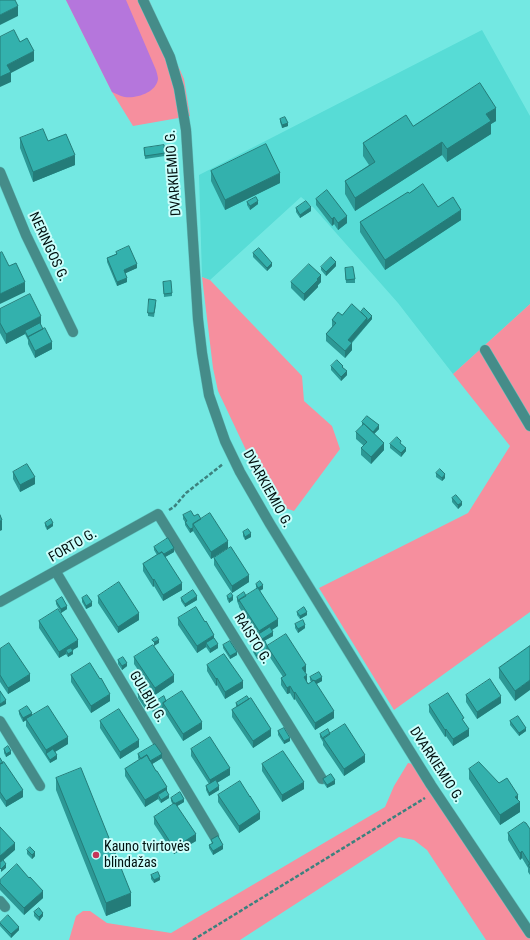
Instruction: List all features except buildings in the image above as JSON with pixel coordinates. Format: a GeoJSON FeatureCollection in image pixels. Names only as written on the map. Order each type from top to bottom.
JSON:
{"type":"FeatureCollection","features":[{"type":"Feature","properties":{"kind":"street","name":"DVARKIEMIO G."},"geometry":{"type":"LineString","coordinates":[[143,0],[170,57],[179,88],[186,130],[198,320],[202,353],[212,406],[225,441],[270,524],[435,791],[528,926]]}},
{"type":"Feature","properties":{"kind":"street","name":"NERINGOS G."},"geometry":{"type":"LineString","coordinates":[[0,172],[26,235],[73,332]]}},
{"type":"Feature","properties":{"kind":"street"},"geometry":{"type":"LineString","coordinates":[[485,350],[530,426]]}},
{"type":"Feature","properties":{"kind":"street","name":"FORTO G."},"geometry":{"type":"LineString","coordinates":[[0,602],[158,514]]}},
{"type":"Feature","properties":{"kind":"street","name":"RAISTO G."},"geometry":{"type":"LineString","coordinates":[[158,514],[322,778]]}},
{"type":"Feature","properties":{"kind":"street","name":"GULBIŲ G."},"geometry":{"type":"LineString","coordinates":[[56,572],[214,836]]}},
{"type":"Feature","properties":{"kind":"street"},"geometry":{"type":"LineString","coordinates":[[0,721],[40,786]]}},
{"type":"Feature","properties":{"kind":"path"},"geometry":{"type":"LineString","coordinates":[[168,510],[174,507],[186,493],[232,456]]}},
{"type":"Feature","properties":{"kind":"path"},"geometry":{"type":"LineString","coordinates":[[193,940],[435,791]]}},
{"type":"Feature","properties":{"kind":"shaded area"},"geometry":{"type":"Polygon","coordinates":[[[66,0],[149,0],[184,79],[190,116],[133,126],[112,92],[66,0]]]}},
{"type":"Feature","properties":{"kind":"shaded area"},"geometry":{"type":"Polygon","coordinates":[[[66,0],[126,0],[156,71],[158,79],[153,89],[143,95],[131,97],[121,96],[112,92],[66,0]]]}},
{"type":"Feature","properties":{"kind":"shaded area"},"geometry":{"type":"Polygon","coordinates":[[[482,30],[530,116],[530,304],[453,374],[398,303],[314,208],[301,197],[210,280],[202,277],[199,175],[482,30]]]}},
{"type":"Feature","properties":{"kind":"shaded area"},"geometry":{"type":"Polygon","coordinates":[[[202,277],[210,280],[302,376],[304,401],[332,426],[340,449],[294,511],[271,503],[218,391],[213,368],[202,277]]]}},
{"type":"Feature","properties":{"kind":"shaded area"},"geometry":{"type":"Polygon","coordinates":[[[530,304],[530,612],[394,710],[319,588],[468,513],[510,446],[453,374],[530,304]]]}},
{"type":"Feature","properties":{"kind":"shaded area"},"geometry":{"type":"Polygon","coordinates":[[[408,763],[418,765],[530,925],[530,940],[486,940],[427,850],[414,840],[399,837],[240,940],[69,940],[76,916],[83,911],[90,911],[107,923],[171,933],[385,807],[394,786],[408,763]]]}},
{"type":"Feature","properties":{"kind":"place","name":"Kauno tvirtovės blindažas"},"geometry":{"type":"Point","coordinates":[96,855]}}]}
